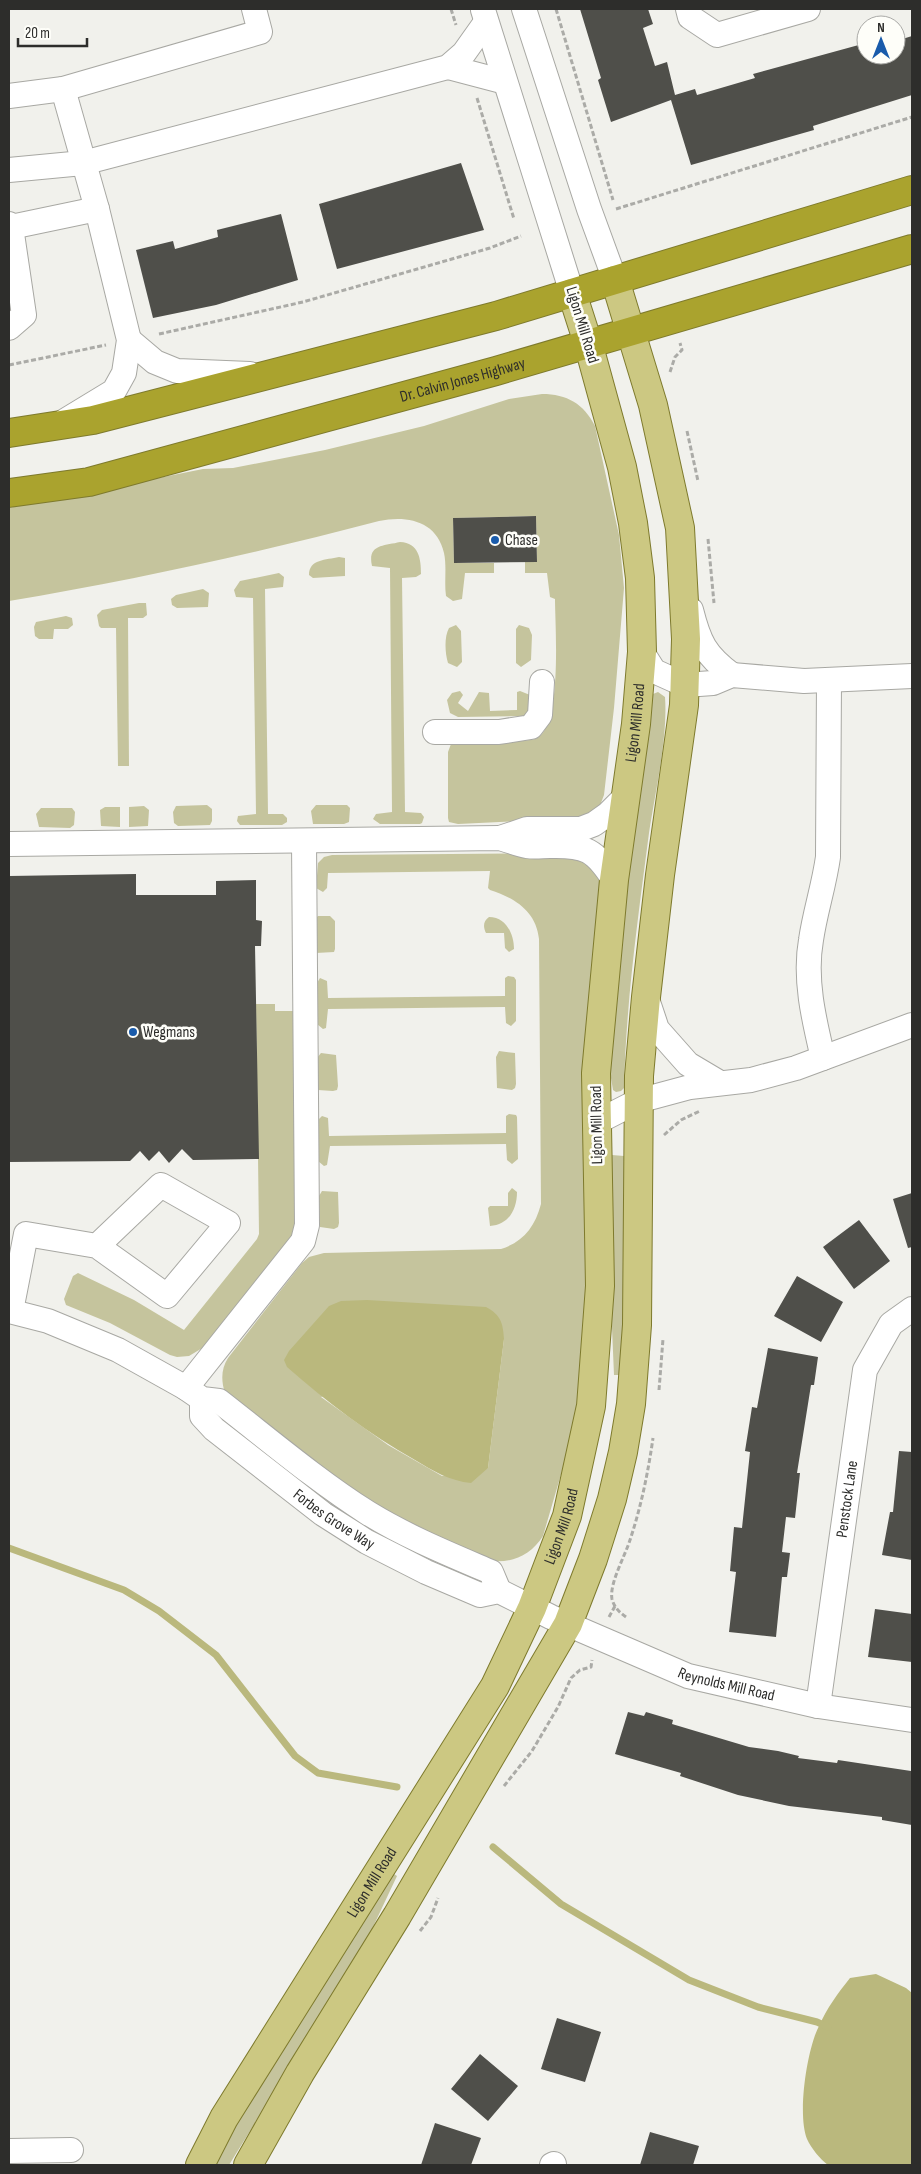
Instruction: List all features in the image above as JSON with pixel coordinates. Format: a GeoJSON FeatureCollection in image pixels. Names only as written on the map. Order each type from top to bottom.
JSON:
{"type":"FeatureCollection","features":[{"type":"Feature","properties":{"kind":"highway"},"geometry":{"type":"LineString","coordinates":[[9,433],[93,420],[496,316],[912,190]]}},
{"type":"Feature","properties":{"kind":"highway","name":"Dr. Calvin Jones Highway"},"geometry":{"type":"LineString","coordinates":[[9,493],[89,482],[496,371],[912,249]]}},
{"type":"Feature","properties":{"kind":"main road","name":"Ligon Mill Road"},"geometry":{"type":"LineString","coordinates":[[200,2165],[224,2118],[495,1686],[551,1616],[593,1559],[612,1499],[623,1452],[631,1404],[636,1325],[638,1101],[646,997],[660,875],[678,756],[685,685],[686,639],[680,528],[671,480],[653,405],[616,280]]}},
{"type":"Feature","properties":{"kind":"main road","name":"Ligon Mill Road"},"geometry":{"type":"LineString","coordinates":[[248,2165],[300,2073],[402,1907],[551,1616],[566,1516],[591,1406],[600,1286],[596,1073],[614,880],[636,724],[642,652],[640,578],[633,523],[622,467],[588,343],[572,293]]}},
{"type":"Feature","properties":{"kind":"street"},"geometry":{"type":"LineString","coordinates":[[9,96],[63,89],[260,32],[254,9]]}},
{"type":"Feature","properties":{"kind":"street","name":"Ligon Mill Road"},"geometry":{"type":"LineString","coordinates":[[524,9],[589,209],[616,280]]}},
{"type":"Feature","properties":{"kind":"street"},"geometry":{"type":"LineString","coordinates":[[688,9],[690,18],[717,35],[808,9]]}},
{"type":"Feature","properties":{"kind":"street"},"geometry":{"type":"LineString","coordinates":[[9,170],[83,163],[448,67],[464,53],[484,15]]}},
{"type":"Feature","properties":{"kind":"street","name":"Ligon Mill Road"},"geometry":{"type":"LineString","coordinates":[[484,15],[572,293]]}},
{"type":"Feature","properties":{"kind":"street"},"geometry":{"type":"LineString","coordinates":[[448,67],[505,82]]}},
{"type":"Feature","properties":{"kind":"street"},"geometry":{"type":"LineString","coordinates":[[55,426],[114,391],[124,373],[122,342],[97,209],[63,89]]}},
{"type":"Feature","properties":{"kind":"street"},"geometry":{"type":"LineString","coordinates":[[9,328],[24,315],[10,226],[97,209]]}},
{"type":"Feature","properties":{"kind":"street"},"geometry":{"type":"LineString","coordinates":[[122,342],[155,362],[177,371],[269,375]]}},
{"type":"Feature","properties":{"kind":"street"},"geometry":{"type":"LineString","coordinates":[[684,582],[697,635],[704,650],[714,662],[732,675]]}},
{"type":"Feature","properties":{"kind":"street"},"geometry":{"type":"LineString","coordinates":[[642,652],[654,671],[685,685],[713,683],[732,675],[804,681],[912,676]]}},
{"type":"Feature","properties":{"kind":"street"},"geometry":{"type":"LineString","coordinates":[[823,1058],[814,1022],[809,966],[811,940],[825,884],[828,858],[829,680]]}},
{"type":"Feature","properties":{"kind":"street"},"geometry":{"type":"LineString","coordinates":[[436,732],[499,732],[531,727],[540,715],[542,682]]}},
{"type":"Feature","properties":{"kind":"street"},"geometry":{"type":"LineString","coordinates":[[500,838],[527,828],[581,828],[594,824],[608,814],[626,796]]}},
{"type":"Feature","properties":{"kind":"street"},"geometry":{"type":"LineString","coordinates":[[9,844],[500,838],[528,846],[573,846],[583,848],[590,851],[602,862],[614,880]]}},
{"type":"Feature","properties":{"kind":"street"},"geometry":{"type":"LineString","coordinates":[[97,1246],[161,1184],[228,1223],[167,1296],[97,1246],[17,1233],[10,1311],[48,1321],[118,1350],[194,1394],[304,1241],[307,1224],[304,841]]}},
{"type":"Feature","properties":{"kind":"street"},"geometry":{"type":"LineString","coordinates":[[646,997],[657,1029],[688,1064],[720,1083]]}},
{"type":"Feature","properties":{"kind":"street"},"geometry":{"type":"LineString","coordinates":[[597,1122],[638,1101],[690,1086],[751,1080],[796,1068],[912,1025]]}},
{"type":"Feature","properties":{"kind":"street","name":"Penstock Lane"},"geometry":{"type":"LineString","coordinates":[[818,1706],[865,1370],[891,1324],[912,1309]]}},
{"type":"Feature","properties":{"kind":"street","name":"Forbes Grove Way"},"geometry":{"type":"LineString","coordinates":[[194,1394],[202,1416],[214,1429],[323,1514],[367,1542],[426,1572],[480,1595],[499,1591],[551,1616]]}},
{"type":"Feature","properties":{"kind":"street","name":"Reynolds Mill Road"},"geometry":{"type":"LineString","coordinates":[[551,1616],[688,1676],[818,1706],[912,1720]]}},
{"type":"Feature","properties":{"kind":"street"},"geometry":{"type":"LineString","coordinates":[[9,2151],[71,2150]]}},
{"type":"Feature","properties":{"kind":"path"},"geometry":{"type":"LineString","coordinates":[[556,9],[613,202]]}},
{"type":"Feature","properties":{"kind":"path"},"geometry":{"type":"LineString","coordinates":[[475,90],[514,219]]}},
{"type":"Feature","properties":{"kind":"path"},"geometry":{"type":"LineString","coordinates":[[616,209],[912,118]]}},
{"type":"Feature","properties":{"kind":"path"},"geometry":{"type":"LineString","coordinates":[[156,335],[303,302],[490,248],[521,236]]}},
{"type":"Feature","properties":{"kind":"path"},"geometry":{"type":"LineString","coordinates":[[9,365],[122,342]]}},
{"type":"Feature","properties":{"kind":"path"},"geometry":{"type":"LineString","coordinates":[[609,1618],[614,1606]]}},
{"type":"Feature","properties":{"kind":"green space"},"geometry":{"type":"Polygon","coordinates":[[[542,394],[567,398],[580,406],[591,418],[595,426],[619,535],[624,588],[614,708],[604,795],[599,808],[586,818],[458,824],[449,822],[448,818],[448,752],[451,744],[459,740],[509,741],[535,739],[544,731],[550,717],[556,675],[555,599],[550,597],[547,573],[525,573],[525,562],[537,562],[536,516],[453,518],[454,563],[494,563],[494,573],[465,573],[462,599],[453,601],[446,596],[445,558],[440,542],[435,534],[428,527],[410,520],[390,519],[149,575],[9,601],[9,508],[203,469],[233,468],[325,450],[424,426],[509,399],[542,394]]]}},
{"type":"Feature","properties":{"kind":"green space"},"geometry":{"type":"Polygon","coordinates":[[[400,542],[411,545],[415,549],[418,553],[421,568],[421,574],[416,577],[402,578],[405,812],[421,813],[424,817],[420,824],[380,824],[373,819],[376,814],[392,812],[390,568],[372,566],[371,559],[374,550],[378,547],[400,542]]]}},
{"type":"Feature","properties":{"kind":"green space"},"geometry":{"type":"Polygon","coordinates":[[[339,557],[345,558],[345,576],[313,578],[309,575],[315,563],[339,557]]]}},
{"type":"Feature","properties":{"kind":"green space"},"geometry":{"type":"Polygon","coordinates":[[[279,573],[284,577],[283,587],[265,589],[268,814],[283,814],[287,818],[287,822],[282,825],[240,825],[237,821],[238,816],[256,814],[253,598],[236,597],[234,590],[240,581],[279,573]]]}},
{"type":"Feature","properties":{"kind":"green space"},"geometry":{"type":"Polygon","coordinates":[[[203,589],[209,593],[208,607],[177,608],[172,605],[171,599],[176,595],[203,589]]]}},
{"type":"Feature","properties":{"kind":"green space"},"geometry":{"type":"Polygon","coordinates":[[[146,603],[147,615],[143,618],[128,618],[129,766],[118,766],[116,628],[101,628],[97,615],[102,610],[146,603]]]}},
{"type":"Feature","properties":{"kind":"green space"},"geometry":{"type":"Polygon","coordinates":[[[66,616],[72,618],[73,625],[68,629],[54,629],[53,639],[39,639],[35,636],[34,627],[36,622],[66,616]]]}},
{"type":"Feature","properties":{"kind":"green space"},"geometry":{"type":"Polygon","coordinates":[[[456,625],[461,631],[462,662],[457,667],[448,663],[446,655],[446,636],[449,628],[456,625]]]}},
{"type":"Feature","properties":{"kind":"green space"},"geometry":{"type":"Polygon","coordinates":[[[519,625],[529,628],[532,635],[531,660],[521,667],[516,663],[516,629],[519,625]]]}},
{"type":"Feature","properties":{"kind":"green space"},"geometry":{"type":"Polygon","coordinates":[[[460,691],[463,695],[458,703],[468,711],[479,692],[489,693],[490,711],[517,710],[517,692],[520,691],[530,695],[532,705],[526,716],[458,717],[450,713],[447,700],[452,693],[460,691]]]}},
{"type":"Feature","properties":{"kind":"green space"},"geometry":{"type":"Polygon","coordinates":[[[658,692],[665,697],[665,730],[649,833],[633,960],[624,1088],[616,1092],[613,1090],[610,1072],[621,922],[641,788],[651,698],[653,694],[658,692]]]}},
{"type":"Feature","properties":{"kind":"green space"},"geometry":{"type":"Polygon","coordinates":[[[207,805],[212,809],[210,825],[178,826],[174,823],[173,812],[176,806],[207,805]]]}},
{"type":"Feature","properties":{"kind":"green space"},"geometry":{"type":"Polygon","coordinates":[[[316,805],[347,805],[350,808],[349,822],[344,824],[313,824],[311,811],[316,805]]]}},
{"type":"Feature","properties":{"kind":"green space"},"geometry":{"type":"Polygon","coordinates":[[[144,806],[149,810],[148,826],[129,827],[129,807],[144,806]]]}},
{"type":"Feature","properties":{"kind":"green space"},"geometry":{"type":"Polygon","coordinates":[[[105,807],[120,807],[120,827],[101,826],[100,810],[105,807]]]}},
{"type":"Feature","properties":{"kind":"green space"},"geometry":{"type":"Polygon","coordinates":[[[41,808],[72,808],[75,812],[74,825],[70,828],[39,827],[36,814],[41,808]]]}},
{"type":"Feature","properties":{"kind":"green space"},"geometry":{"type":"Polygon","coordinates":[[[575,853],[581,855],[601,879],[586,1038],[584,1097],[586,1312],[578,1406],[569,1447],[543,1536],[527,1553],[507,1561],[492,1561],[376,1509],[225,1393],[224,1389],[223,1371],[228,1358],[302,1263],[309,1257],[324,1253],[501,1249],[522,1238],[532,1226],[541,1204],[539,939],[534,921],[523,907],[508,897],[488,888],[490,871],[328,873],[327,888],[323,892],[316,888],[318,863],[324,857],[332,855],[575,853]],[[504,1339],[321,1397],[388,1445],[442,1476],[488,1468],[504,1339]]]}},
{"type":"Feature","properties":{"kind":"green space"},"geometry":{"type":"Polygon","coordinates":[[[318,916],[330,916],[335,921],[334,952],[316,953],[316,918],[318,916]]]}},
{"type":"Feature","properties":{"kind":"green space"},"geometry":{"type":"Polygon","coordinates":[[[489,917],[500,920],[508,927],[514,943],[514,949],[509,952],[505,948],[504,933],[486,933],[484,924],[489,917]]]}},
{"type":"Feature","properties":{"kind":"green space"},"geometry":{"type":"Polygon","coordinates":[[[508,976],[514,977],[516,980],[516,1021],[511,1026],[506,1023],[505,1007],[328,1009],[326,1028],[323,1029],[317,1024],[317,983],[320,978],[327,981],[328,998],[505,996],[505,978],[508,976]]]}},
{"type":"Feature","properties":{"kind":"green space"},"geometry":{"type":"Polygon","coordinates":[[[256,1004],[275,1004],[275,1011],[294,1011],[296,1219],[294,1233],[204,1347],[189,1356],[177,1357],[110,1323],[66,1305],[64,1299],[73,1276],[78,1273],[134,1300],[184,1330],[257,1239],[259,1234],[256,1004]]]}},
{"type":"Feature","properties":{"kind":"green space"},"geometry":{"type":"Polygon","coordinates":[[[499,1051],[515,1053],[516,1084],[512,1090],[497,1088],[496,1057],[499,1051]]]}},
{"type":"Feature","properties":{"kind":"green space"},"geometry":{"type":"Polygon","coordinates":[[[321,1053],[336,1055],[337,1090],[318,1090],[317,1058],[321,1053]]]}},
{"type":"Feature","properties":{"kind":"green space"},"geometry":{"type":"Polygon","coordinates":[[[509,1114],[516,1115],[517,1117],[518,1159],[512,1164],[507,1160],[506,1144],[330,1146],[327,1165],[324,1166],[318,1161],[318,1120],[322,1116],[328,1118],[329,1136],[506,1133],[506,1116],[509,1114]]]}},
{"type":"Feature","properties":{"kind":"green space"},"geometry":{"type":"Polygon","coordinates":[[[610,1156],[624,1156],[626,1258],[622,1375],[614,1375],[611,1305],[610,1156]]]}},
{"type":"Feature","properties":{"kind":"green space"},"geometry":{"type":"Polygon","coordinates":[[[512,1188],[517,1192],[517,1198],[511,1215],[502,1223],[490,1226],[488,1208],[490,1206],[508,1206],[508,1193],[512,1188]]]}},
{"type":"Feature","properties":{"kind":"green space"},"geometry":{"type":"Polygon","coordinates":[[[322,1191],[338,1192],[339,1223],[338,1227],[334,1229],[320,1227],[319,1196],[322,1191]]]}},
{"type":"Feature","properties":{"kind":"green space"},"geometry":{"type":"Polygon","coordinates":[[[391,1872],[397,1876],[364,1946],[229,2165],[212,2165],[222,2144],[391,1872]]]}},
{"type":"Feature","properties":{"kind":"shaded area"},"geometry":{"type":"Polygon","coordinates":[[[367,1300],[486,1307],[498,1316],[503,1328],[504,1339],[488,1468],[471,1483],[442,1475],[398,1450],[349,1417],[287,1367],[284,1360],[289,1351],[329,1306],[341,1301],[367,1300]]]}},
{"type":"Feature","properties":{"kind":"shaded area"},"geometry":{"type":"Polygon","coordinates":[[[876,1974],[906,1988],[912,1993],[912,2165],[828,2165],[811,2146],[804,2128],[803,2098],[807,2065],[819,2026],[837,1995],[850,1978],[876,1974]]]}},
{"type":"Feature","properties":{"kind":"building"},"geometry":{"type":"Polygon","coordinates":[[[580,9],[648,9],[653,24],[643,28],[655,66],[667,62],[675,95],[695,89],[697,95],[755,78],[753,74],[856,46],[856,65],[906,65],[906,38],[912,36],[912,95],[813,126],[814,130],[691,165],[671,100],[611,122],[598,80],[601,78],[580,9]]]}},
{"type":"Feature","properties":{"kind":"building"},"geometry":{"type":"Polygon","coordinates":[[[461,163],[484,230],[337,269],[319,204],[461,163]]]}},
{"type":"Feature","properties":{"kind":"building"},"geometry":{"type":"Polygon","coordinates":[[[281,214],[298,280],[216,305],[153,318],[136,250],[173,241],[175,249],[218,237],[217,230],[281,214]]]}},
{"type":"Feature","properties":{"kind":"building","name":"Chase"},"geometry":{"type":"Polygon","coordinates":[[[536,516],[537,562],[454,563],[453,518],[536,516]]]}},
{"type":"Feature","properties":{"kind":"building","name":"Wegmans"},"geometry":{"type":"Polygon","coordinates":[[[136,874],[136,895],[216,895],[216,881],[256,880],[256,920],[262,921],[261,946],[255,946],[259,1159],[193,1160],[182,1149],[169,1163],[159,1151],[149,1161],[140,1151],[130,1161],[9,1162],[9,876],[136,874]]]}},
{"type":"Feature","properties":{"kind":"building"},"geometry":{"type":"Polygon","coordinates":[[[912,1193],[912,1247],[908,1248],[893,1199],[912,1193]]]}},
{"type":"Feature","properties":{"kind":"building"},"geometry":{"type":"Polygon","coordinates":[[[859,1220],[890,1261],[854,1289],[823,1247],[859,1220]]]}},
{"type":"Feature","properties":{"kind":"building"},"geometry":{"type":"Polygon","coordinates":[[[797,1276],[843,1302],[821,1342],[774,1316],[797,1276]]]}},
{"type":"Feature","properties":{"kind":"building"},"geometry":{"type":"Polygon","coordinates":[[[768,1348],[818,1357],[814,1385],[811,1385],[797,1473],[800,1473],[795,1518],[786,1517],[782,1552],[790,1553],[787,1577],[782,1577],[776,1637],[729,1632],[736,1572],[730,1571],[734,1527],[742,1528],[750,1452],[745,1451],[752,1407],[757,1408],[768,1348]]]}},
{"type":"Feature","properties":{"kind":"building"},"geometry":{"type":"Polygon","coordinates":[[[899,1451],[912,1452],[912,1560],[882,1555],[890,1512],[893,1512],[899,1451]]]}},
{"type":"Feature","properties":{"kind":"building"},"geometry":{"type":"Polygon","coordinates":[[[875,1609],[912,1614],[912,1662],[868,1657],[875,1609]]]}},
{"type":"Feature","properties":{"kind":"building"},"geometry":{"type":"Polygon","coordinates":[[[628,1712],[644,1716],[646,1712],[673,1720],[672,1724],[749,1747],[799,1756],[798,1758],[837,1763],[838,1760],[911,1771],[912,1825],[882,1820],[882,1817],[789,1806],[738,1795],[680,1776],[681,1773],[615,1754],[628,1712]]]}},
{"type":"Feature","properties":{"kind":"building"},"geometry":{"type":"Polygon","coordinates":[[[557,2018],[601,2032],[585,2082],[541,2069],[557,2018]]]}},
{"type":"Feature","properties":{"kind":"building"},"geometry":{"type":"Polygon","coordinates":[[[480,2054],[518,2086],[488,2121],[451,2089],[480,2054]]]}},
{"type":"Feature","properties":{"kind":"building"},"geometry":{"type":"Polygon","coordinates":[[[435,2123],[481,2138],[471,2165],[421,2165],[435,2123]]]}},
{"type":"Feature","properties":{"kind":"building"},"geometry":{"type":"Polygon","coordinates":[[[650,2132],[699,2146],[693,2165],[640,2165],[650,2132]]]}},
{"type":"Feature","properties":{"kind":"waterway"},"geometry":{"type":"LineString","coordinates":[[9,1548],[124,1590],[159,1611],[216,1655],[295,1756],[318,1773],[397,1787]]}},
{"type":"Feature","properties":{"kind":"waterway"},"geometry":{"type":"LineString","coordinates":[[493,1847],[561,1904],[689,1980],[758,2007],[817,2022],[828,2027]]}},
{"type":"Feature","properties":{"kind":"place","name":"Chase"},"geometry":{"type":"Point","coordinates":[495,540]}},
{"type":"Feature","properties":{"kind":"place","name":"Wegmans"},"geometry":{"type":"Point","coordinates":[133,1032]}}]}
